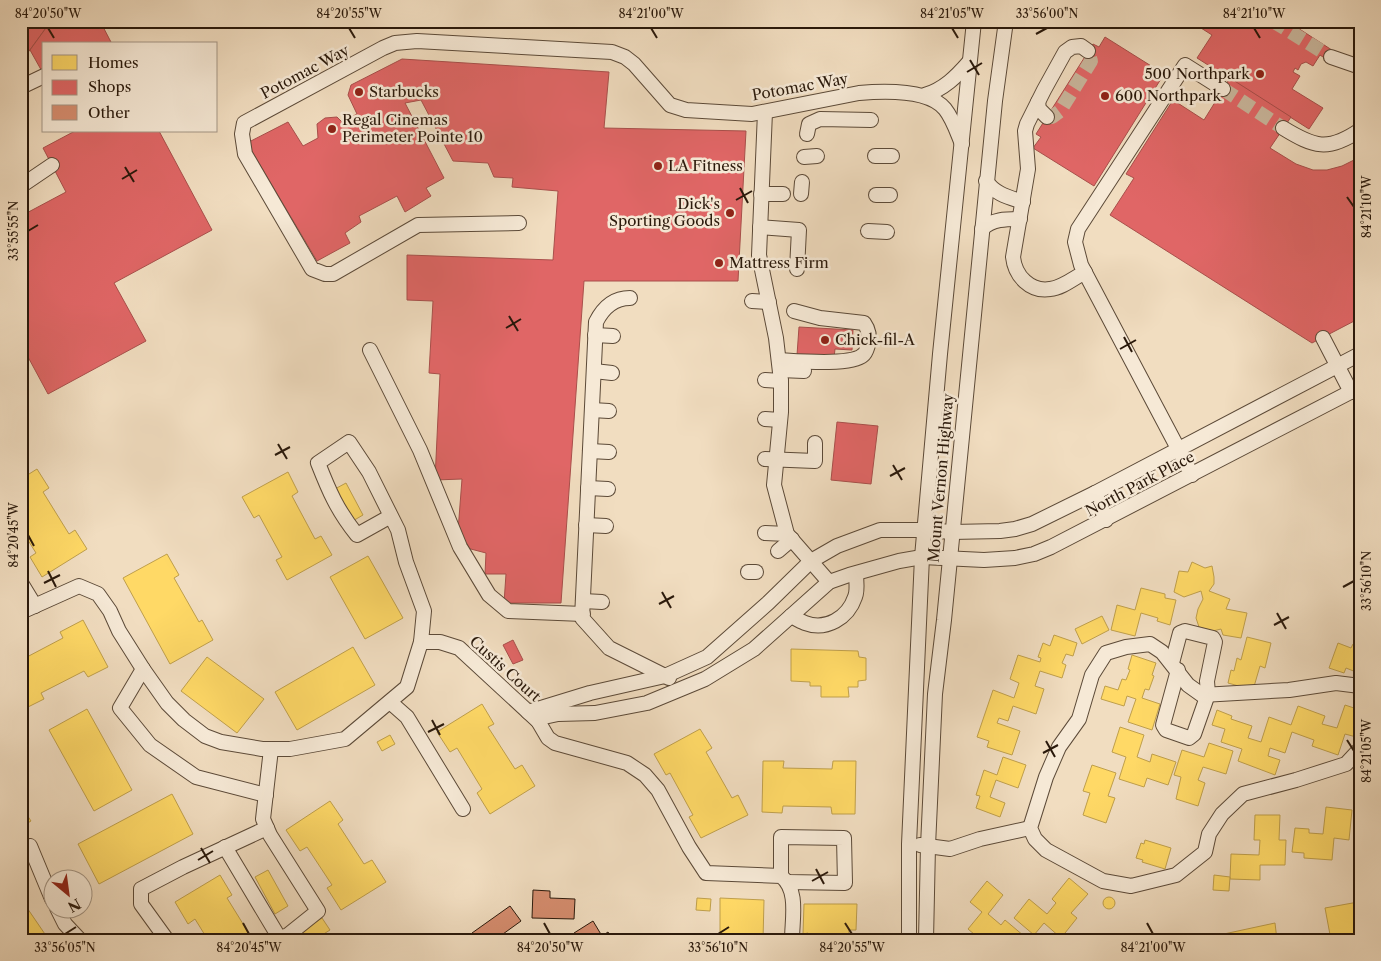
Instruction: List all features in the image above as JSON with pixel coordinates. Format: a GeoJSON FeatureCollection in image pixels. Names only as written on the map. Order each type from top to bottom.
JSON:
{"type":"FeatureCollection","features":[{"type":"Feature","properties":{"kind":"street","name":"Mount Vernon Highway"},"geometry":{"type":"LineString","coordinates":[[909,940],[909,844],[922,557],[939,364],[974,21]]}},
{"type":"Feature","properties":{"kind":"street","name":"Mount Vernon Highway"},"geometry":{"type":"LineString","coordinates":[[926,940],[928,846],[936,694],[986,181],[1006,21]]}},
{"type":"Feature","properties":{"kind":"street","name":"Potomac Way"},"geometry":{"type":"LineString","coordinates":[[519,223],[418,225],[333,274],[325,274],[312,269],[246,154],[242,134],[244,123],[383,48],[395,43],[417,41],[612,52],[625,57],[634,64],[670,105],[678,109],[752,114],[859,93],[876,92],[925,95],[939,90],[953,80],[969,62]]}},
{"type":"Feature","properties":{"kind":"street"},"geometry":{"type":"LineString","coordinates":[[1085,272],[1049,290],[1038,289],[1024,281],[1015,268],[1013,257],[1028,169],[1025,131],[1027,124],[1065,52],[1072,47],[1081,46],[1088,51]]}},
{"type":"Feature","properties":{"kind":"street"},"geometry":{"type":"LineString","coordinates":[[1331,57],[1360,67]]}},
{"type":"Feature","properties":{"kind":"street"},"geometry":{"type":"LineString","coordinates":[[1192,475],[1085,272],[1076,250],[1075,242],[1078,229],[1185,65],[1223,89]]}},
{"type":"Feature","properties":{"kind":"street"},"geometry":{"type":"LineString","coordinates":[[21,87],[42,77]]}},
{"type":"Feature","properties":{"kind":"street"},"geometry":{"type":"LineString","coordinates":[[925,95],[936,101],[946,110],[962,144]]}},
{"type":"Feature","properties":{"kind":"street"},"geometry":{"type":"LineString","coordinates":[[1038,102],[1039,109],[1047,117]]}},
{"type":"Feature","properties":{"kind":"street"},"geometry":{"type":"LineString","coordinates":[[533,716],[544,717],[558,714],[595,713],[647,703],[705,679],[754,649],[829,582],[789,537],[772,496],[774,485],[771,459],[780,420],[780,370],[770,343],[770,306],[759,255],[765,112]]}},
{"type":"Feature","properties":{"kind":"street"},"geometry":{"type":"LineString","coordinates":[[807,134],[809,124],[820,119],[871,120]]}},
{"type":"Feature","properties":{"kind":"street"},"geometry":{"type":"LineString","coordinates":[[1283,128],[1307,142],[1326,145],[1347,138],[1360,130]]}},
{"type":"Feature","properties":{"kind":"street"},"geometry":{"type":"LineString","coordinates":[[875,156],[892,156]]}},
{"type":"Feature","properties":{"kind":"street"},"geometry":{"type":"LineString","coordinates":[[21,186],[52,165]]}},
{"type":"Feature","properties":{"kind":"street"},"geometry":{"type":"LineString","coordinates":[[986,181],[997,192],[1023,202]]}},
{"type":"Feature","properties":{"kind":"street"},"geometry":{"type":"LineString","coordinates":[[762,194],[783,194]]}},
{"type":"Feature","properties":{"kind":"street"},"geometry":{"type":"LineString","coordinates":[[982,229],[992,222],[1020,219]]}},
{"type":"Feature","properties":{"kind":"street"},"geometry":{"type":"LineString","coordinates":[[760,227],[799,230],[797,269]]}},
{"type":"Feature","properties":{"kind":"street"},"geometry":{"type":"LineString","coordinates":[[868,231],[887,232]]}},
{"type":"Feature","properties":{"kind":"street"},"geometry":{"type":"LineString","coordinates":[[630,298],[621,298],[602,309],[596,322],[582,618],[609,648],[685,686]]}},
{"type":"Feature","properties":{"kind":"street"},"geometry":{"type":"LineString","coordinates":[[752,301],[810,316],[864,323],[870,336],[864,354],[858,358],[845,362],[780,370],[765,380]]}},
{"type":"Feature","properties":{"kind":"street"},"geometry":{"type":"LineString","coordinates":[[794,311],[829,312]]}},
{"type":"Feature","properties":{"kind":"street"},"geometry":{"type":"LineString","coordinates":[[595,335],[613,336]]}},
{"type":"Feature","properties":{"kind":"street"},"geometry":{"type":"LineString","coordinates":[[1323,338],[1338,366],[1355,389]]}},
{"type":"Feature","properties":{"kind":"street"},"geometry":{"type":"LineString","coordinates":[[370,350],[420,450],[460,546],[489,595],[508,611],[583,608],[602,602]]}},
{"type":"Feature","properties":{"kind":"street","name":"North Park Place"},"geometry":{"type":"LineString","coordinates":[[533,716],[590,693],[666,676],[706,657],[768,603],[811,561],[837,546],[880,530],[1000,532],[1040,520],[1360,354]]}},
{"type":"Feature","properties":{"kind":"street"},"geometry":{"type":"LineString","coordinates":[[780,370],[804,370]]}},
{"type":"Feature","properties":{"kind":"street"},"geometry":{"type":"LineString","coordinates":[[594,372],[612,372]]}},
{"type":"Feature","properties":{"kind":"street","name":"North Park Place"},"geometry":{"type":"LineString","coordinates":[[829,582],[898,561],[922,557],[984,560],[1015,558],[1034,554],[1064,542],[1355,389]]}},
{"type":"Feature","properties":{"kind":"street"},"geometry":{"type":"LineString","coordinates":[[592,410],[609,411]]}},
{"type":"Feature","properties":{"kind":"street"},"geometry":{"type":"LineString","coordinates":[[765,419],[780,420]]}},
{"type":"Feature","properties":{"kind":"street"},"geometry":{"type":"LineString","coordinates":[[21,612],[79,586],[98,594],[110,611],[119,631],[143,669],[167,703],[184,720],[205,736],[221,742],[266,749],[290,749],[345,739],[407,687],[421,642],[424,611],[406,562],[398,530],[391,516],[369,472],[349,442],[318,462],[341,516],[357,535],[391,516]]}},
{"type":"Feature","properties":{"kind":"street"},"geometry":{"type":"LineString","coordinates":[[771,459],[815,461],[815,443]]}},
{"type":"Feature","properties":{"kind":"street"},"geometry":{"type":"LineString","coordinates":[[590,451],[609,452]]}},
{"type":"Feature","properties":{"kind":"street"},"geometry":{"type":"LineString","coordinates":[[588,488],[608,489]]}},
{"type":"Feature","properties":{"kind":"street"},"geometry":{"type":"LineString","coordinates":[[1095,493],[1106,520]]}},
{"type":"Feature","properties":{"kind":"street"},"geometry":{"type":"LineString","coordinates":[[586,525],[606,526]]}},
{"type":"Feature","properties":{"kind":"street"},"geometry":{"type":"LineString","coordinates":[[765,533],[789,537]]}},
{"type":"Feature","properties":{"kind":"street"},"geometry":{"type":"LineString","coordinates":[[778,551],[789,537]]}},
{"type":"Feature","properties":{"kind":"street"},"geometry":{"type":"LineString","coordinates":[[791,616],[806,623],[821,626],[838,621],[850,609],[856,596],[856,574]]}},
{"type":"Feature","properties":{"kind":"street"},"geometry":{"type":"LineString","coordinates":[[21,583],[36,606]]}},
{"type":"Feature","properties":{"kind":"street"},"geometry":{"type":"LineString","coordinates":[[1185,631],[1213,638],[1215,642],[1207,681],[1208,694],[1194,734],[1188,738],[1166,730],[1163,725],[1175,666],[1180,634],[1185,631]]}},
{"type":"Feature","properties":{"kind":"street","name":"Custis Court"},"geometry":{"type":"LineString","coordinates":[[421,642],[440,642],[459,648],[533,716],[548,738],[555,743],[627,763],[645,775],[658,790],[706,873],[784,879]]}},
{"type":"Feature","properties":{"kind":"street"},"geometry":{"type":"LineString","coordinates":[[1360,686],[1336,684],[1289,690],[1202,694],[1188,684],[1162,652],[1150,644],[1126,647],[1106,653],[1092,675],[1079,719],[1060,747],[1046,777],[1030,828],[1046,850],[1103,881],[1131,886],[1176,875],[1205,852],[1209,834],[1222,814],[1243,794],[1346,764],[1360,748]]}},
{"type":"Feature","properties":{"kind":"street"},"geometry":{"type":"LineString","coordinates":[[143,669],[120,708],[150,744],[196,777],[266,794]]}},
{"type":"Feature","properties":{"kind":"street"},"geometry":{"type":"LineString","coordinates":[[390,702],[407,717],[463,809]]}},
{"type":"Feature","properties":{"kind":"street"},"geometry":{"type":"LineString","coordinates":[[225,847],[281,938],[318,911],[270,835],[263,819],[266,794],[266,749]]}},
{"type":"Feature","properties":{"kind":"street"},"geometry":{"type":"LineString","coordinates":[[167,940],[142,904],[141,889],[183,867],[267,828]]}},
{"type":"Feature","properties":{"kind":"street"},"geometry":{"type":"LineString","coordinates":[[909,844],[950,849],[993,836],[1030,828]]}},
{"type":"Feature","properties":{"kind":"street"},"geometry":{"type":"LineString","coordinates":[[784,879],[845,883],[844,838],[781,837],[784,879],[792,891],[792,940]]}},
{"type":"Feature","properties":{"kind":"street"},"geometry":{"type":"LineString","coordinates":[[21,848],[30,846],[42,875]]}},
{"type":"Feature","properties":{"kind":"street"},"geometry":{"type":"LineString","coordinates":[[62,918],[80,940]]}},
{"type":"Feature","properties":{"kind":"building: Homes"},"geometry":{"type":"Polygon","coordinates":[[[37,469],[49,488],[43,492],[69,534],[75,530],[87,549],[42,577],[30,557],[36,553],[21,529],[21,479],[37,469]]]}},
{"type":"Feature","properties":{"kind":"building: Homes"},"geometry":{"type":"Polygon","coordinates":[[[288,472],[298,492],[292,496],[315,539],[321,536],[332,555],[287,580],[276,560],[282,557],[259,515],[254,518],[242,497],[288,472]]]}},
{"type":"Feature","properties":{"kind":"building: Homes"},"geometry":{"type":"Polygon","coordinates":[[[346,483],[363,515],[351,522],[333,490],[346,483]]]}},
{"type":"Feature","properties":{"kind":"building: Homes"},"geometry":{"type":"Polygon","coordinates":[[[167,554],[179,575],[174,578],[199,622],[202,620],[213,640],[170,664],[123,578],[167,554]]]}},
{"type":"Feature","properties":{"kind":"building: Homes"},"geometry":{"type":"Polygon","coordinates":[[[368,556],[403,618],[365,639],[330,577],[368,556]]]}},
{"type":"Feature","properties":{"kind":"building: Homes"},"geometry":{"type":"Polygon","coordinates":[[[1192,562],[1205,568],[1212,566],[1214,584],[1209,591],[1230,599],[1226,609],[1247,613],[1241,638],[1223,635],[1221,629],[1213,631],[1199,627],[1196,618],[1203,599],[1201,591],[1184,597],[1174,592],[1179,571],[1188,572],[1192,562]]]}},
{"type":"Feature","properties":{"kind":"building: Homes"},"geometry":{"type":"Polygon","coordinates":[[[1141,588],[1165,594],[1165,598],[1176,600],[1170,625],[1157,621],[1158,618],[1141,613],[1135,636],[1111,630],[1117,605],[1135,610],[1141,588]]]}},
{"type":"Feature","properties":{"kind":"building: Homes"},"geometry":{"type":"Polygon","coordinates":[[[1102,616],[1109,630],[1082,644],[1075,629],[1102,616]]]}},
{"type":"Feature","properties":{"kind":"building: Homes"},"geometry":{"type":"Polygon","coordinates":[[[83,620],[108,667],[88,677],[84,671],[41,693],[44,699],[24,709],[21,704],[21,652],[25,658],[63,638],[60,632],[83,620]]]}},
{"type":"Feature","properties":{"kind":"building: Homes"},"geometry":{"type":"Polygon","coordinates":[[[1054,635],[1077,643],[1073,656],[1066,654],[1062,663],[1066,665],[1062,678],[1040,671],[1035,686],[1044,689],[1036,714],[1013,706],[1008,721],[999,718],[997,723],[1020,731],[1012,755],[987,747],[989,741],[977,737],[993,690],[1014,698],[1019,683],[1010,679],[1018,655],[1040,662],[1041,658],[1038,657],[1043,643],[1050,646],[1054,635]]]}},
{"type":"Feature","properties":{"kind":"building: Homes"},"geometry":{"type":"Polygon","coordinates":[[[1247,637],[1271,643],[1265,668],[1260,666],[1253,690],[1228,683],[1231,670],[1234,671],[1237,658],[1241,660],[1247,637]]]}},
{"type":"Feature","properties":{"kind":"building: Homes"},"geometry":{"type":"Polygon","coordinates":[[[1338,643],[1351,648],[1353,644],[1360,646],[1360,678],[1355,676],[1356,672],[1346,668],[1344,673],[1329,668],[1338,643]]]}},
{"type":"Feature","properties":{"kind":"building: Homes"},"geometry":{"type":"Polygon","coordinates":[[[353,647],[375,685],[297,730],[275,692],[353,647]]]}},
{"type":"Feature","properties":{"kind":"building: Homes"},"geometry":{"type":"Polygon","coordinates":[[[791,649],[858,651],[859,657],[866,658],[866,680],[858,681],[858,687],[848,687],[849,697],[821,697],[821,686],[810,686],[810,682],[791,681],[791,649]]]}},
{"type":"Feature","properties":{"kind":"building: Homes"},"geometry":{"type":"Polygon","coordinates":[[[1132,655],[1156,663],[1149,690],[1145,689],[1142,698],[1160,704],[1152,730],[1128,722],[1136,699],[1127,696],[1124,706],[1101,699],[1105,686],[1118,690],[1122,679],[1126,680],[1130,670],[1128,669],[1132,655]]]}},
{"type":"Feature","properties":{"kind":"building: Homes"},"geometry":{"type":"Polygon","coordinates":[[[207,657],[264,699],[237,733],[181,691],[207,657]]]}},
{"type":"Feature","properties":{"kind":"building: Homes"},"geometry":{"type":"Polygon","coordinates":[[[482,704],[494,724],[488,727],[515,769],[522,765],[535,786],[490,814],[477,793],[482,789],[457,748],[450,752],[437,732],[482,704]]]}},
{"type":"Feature","properties":{"kind":"building: Homes"},"geometry":{"type":"Polygon","coordinates":[[[1345,705],[1360,710],[1360,738],[1345,734],[1338,755],[1312,746],[1314,740],[1292,732],[1285,753],[1270,748],[1268,756],[1280,760],[1275,775],[1238,761],[1242,749],[1221,742],[1225,729],[1212,725],[1217,710],[1232,716],[1231,719],[1252,726],[1248,738],[1261,742],[1269,717],[1291,725],[1298,706],[1325,716],[1322,724],[1337,728],[1345,705]]]}},
{"type":"Feature","properties":{"kind":"building: Homes"},"geometry":{"type":"Polygon","coordinates":[[[87,709],[132,790],[94,811],[49,730],[87,709]]]}},
{"type":"Feature","properties":{"kind":"building: Homes"},"geometry":{"type":"Polygon","coordinates":[[[1120,727],[1144,735],[1137,757],[1150,762],[1152,754],[1176,762],[1168,785],[1147,778],[1144,787],[1119,779],[1126,757],[1112,752],[1120,727]]]}},
{"type":"Feature","properties":{"kind":"building: Homes"},"geometry":{"type":"Polygon","coordinates":[[[700,729],[712,748],[706,752],[732,798],[738,795],[748,815],[701,838],[689,817],[693,815],[670,773],[666,775],[654,754],[700,729]]]}},
{"type":"Feature","properties":{"kind":"building: Homes"},"geometry":{"type":"Polygon","coordinates":[[[390,735],[395,744],[382,751],[377,742],[390,735]]]}},
{"type":"Feature","properties":{"kind":"building: Homes"},"geometry":{"type":"Polygon","coordinates":[[[1209,743],[1233,751],[1226,774],[1203,767],[1198,780],[1205,783],[1198,806],[1176,799],[1181,777],[1174,775],[1182,750],[1204,757],[1209,743]]]}},
{"type":"Feature","properties":{"kind":"building: Homes"},"geometry":{"type":"Polygon","coordinates":[[[1003,757],[1026,765],[1018,788],[996,780],[990,797],[1005,803],[1000,817],[976,808],[980,796],[976,795],[984,770],[997,775],[1003,757]]]}},
{"type":"Feature","properties":{"kind":"building: Homes"},"geometry":{"type":"Polygon","coordinates":[[[763,761],[784,761],[783,768],[832,769],[833,761],[856,761],[855,814],[832,814],[831,807],[783,806],[782,813],[762,812],[763,761]]]}},
{"type":"Feature","properties":{"kind":"building: Homes"},"geometry":{"type":"Polygon","coordinates":[[[1092,765],[1116,773],[1108,796],[1115,798],[1106,823],[1083,815],[1090,793],[1083,791],[1092,765]]]}},
{"type":"Feature","properties":{"kind":"building: Homes"},"geometry":{"type":"Polygon","coordinates":[[[172,794],[193,834],[99,884],[78,844],[172,794]]]}},
{"type":"Feature","properties":{"kind":"building: Homes"},"geometry":{"type":"Polygon","coordinates":[[[330,801],[343,820],[338,824],[364,864],[372,860],[386,882],[341,910],[327,888],[332,885],[307,847],[300,851],[286,830],[330,801]]]}},
{"type":"Feature","properties":{"kind":"building: Homes"},"geometry":{"type":"Polygon","coordinates":[[[21,806],[31,821],[21,827],[21,806]]]}},
{"type":"Feature","properties":{"kind":"building: Homes"},"geometry":{"type":"Polygon","coordinates":[[[1326,807],[1352,810],[1349,840],[1334,838],[1332,860],[1304,858],[1304,853],[1292,852],[1295,828],[1309,829],[1309,833],[1323,834],[1326,807]]]}},
{"type":"Feature","properties":{"kind":"building: Homes"},"geometry":{"type":"Polygon","coordinates":[[[1255,815],[1280,815],[1279,840],[1286,840],[1285,865],[1260,865],[1260,880],[1230,879],[1231,854],[1259,855],[1260,840],[1254,840],[1255,815]]]}},
{"type":"Feature","properties":{"kind":"building: Homes"},"geometry":{"type":"Polygon","coordinates":[[[1356,815],[1360,815],[1360,840],[1354,839],[1356,815]]]}},
{"type":"Feature","properties":{"kind":"building: Homes"},"geometry":{"type":"Polygon","coordinates":[[[1145,840],[1171,848],[1165,869],[1142,862],[1143,860],[1136,858],[1141,843],[1144,844],[1145,840]]]}},
{"type":"Feature","properties":{"kind":"building: Homes"},"geometry":{"type":"Polygon","coordinates":[[[268,870],[288,906],[275,914],[255,877],[268,870]]]}},
{"type":"Feature","properties":{"kind":"building: Homes"},"geometry":{"type":"Polygon","coordinates":[[[220,875],[232,895],[227,898],[253,940],[208,940],[195,919],[188,924],[175,902],[220,875]]]}},
{"type":"Feature","properties":{"kind":"building: Homes"},"geometry":{"type":"Polygon","coordinates":[[[1214,875],[1230,877],[1229,891],[1213,890],[1214,875]]]}},
{"type":"Feature","properties":{"kind":"building: Homes"},"geometry":{"type":"Polygon","coordinates":[[[1069,878],[1088,894],[1071,913],[1077,918],[1061,938],[1044,923],[1034,935],[1014,918],[1029,899],[1047,914],[1056,903],[1052,899],[1069,878]]]}},
{"type":"Feature","properties":{"kind":"building: Homes"},"geometry":{"type":"Polygon","coordinates":[[[987,881],[1003,895],[988,914],[1001,925],[1005,920],[1024,936],[1021,940],[981,940],[968,929],[982,912],[970,902],[987,881]]]}},
{"type":"Feature","properties":{"kind":"building: Homes"},"geometry":{"type":"Polygon","coordinates":[[[1107,897],[1111,897],[1115,903],[1111,909],[1107,909],[1103,905],[1103,901],[1107,897]]]}},
{"type":"Feature","properties":{"kind":"building: Homes"},"geometry":{"type":"Polygon","coordinates":[[[697,898],[711,899],[710,911],[696,910],[697,898]]]}},
{"type":"Feature","properties":{"kind":"building: Homes"},"geometry":{"type":"Polygon","coordinates":[[[720,898],[764,900],[763,940],[720,940],[720,898]]]}},
{"type":"Feature","properties":{"kind":"building: Homes"},"geometry":{"type":"Polygon","coordinates":[[[21,899],[49,940],[21,940],[21,899]]]}},
{"type":"Feature","properties":{"kind":"building: Homes"},"geometry":{"type":"Polygon","coordinates":[[[1358,902],[1360,940],[1331,940],[1325,908],[1358,902]]]}},
{"type":"Feature","properties":{"kind":"building: Homes"},"geometry":{"type":"Polygon","coordinates":[[[804,904],[857,904],[856,930],[849,930],[849,940],[808,940],[808,933],[803,934],[804,904]]]}},
{"type":"Feature","properties":{"kind":"building: Homes"},"geometry":{"type":"Polygon","coordinates":[[[322,918],[330,930],[314,940],[286,940],[322,918]]]}},
{"type":"Feature","properties":{"kind":"building: Homes"},"geometry":{"type":"Polygon","coordinates":[[[1275,923],[1277,940],[1196,940],[1275,923]]]}},
{"type":"Feature","properties":{"kind":"building: Shops"},"geometry":{"type":"Polygon","coordinates":[[[21,21],[51,21],[21,62],[21,21]]]}},
{"type":"Feature","properties":{"kind":"building: Shops"},"geometry":{"type":"Polygon","coordinates":[[[51,21],[100,21],[111,42],[42,42],[42,71],[30,50],[51,21]]]}},
{"type":"Feature","properties":{"kind":"building: Shops","name":"500 Northpark"},"geometry":{"type":"Polygon","coordinates":[[[1205,21],[1287,21],[1335,52],[1329,61],[1320,55],[1313,66],[1306,62],[1301,64],[1298,70],[1295,68],[1293,72],[1300,76],[1292,89],[1323,108],[1309,129],[1197,58],[1212,35],[1201,28],[1205,21]]]}},
{"type":"Feature","properties":{"kind":"building: Shops","name":"600 Northpark"},"geometry":{"type":"Polygon","coordinates":[[[1105,37],[1164,74],[1094,186],[1033,148],[1041,137],[1036,134],[1093,44],[1099,47],[1105,37]]]}},
{"type":"Feature","properties":{"kind":"building: Shops"},"geometry":{"type":"Polygon","coordinates":[[[402,59],[609,72],[604,128],[746,131],[738,281],[584,281],[561,603],[504,603],[506,574],[485,574],[486,553],[467,548],[458,531],[462,479],[435,480],[440,374],[429,373],[433,301],[407,300],[407,255],[553,260],[558,191],[512,187],[513,178],[494,177],[488,163],[453,161],[421,100],[405,103],[444,178],[426,188],[431,196],[405,212],[397,196],[359,216],[361,222],[345,233],[350,243],[317,261],[247,143],[288,122],[303,146],[318,138],[317,124],[325,118],[337,117],[342,122],[357,114],[348,95],[351,85],[402,59]]]}},
{"type":"Feature","properties":{"kind":"building: Shops"},"geometry":{"type":"Polygon","coordinates":[[[1230,78],[1291,117],[1270,148],[1296,164],[1313,170],[1327,170],[1342,166],[1360,157],[1360,318],[1312,343],[1110,215],[1134,178],[1126,174],[1173,100],[1204,120],[1230,78]]]}},
{"type":"Feature","properties":{"kind":"building: Shops"},"geometry":{"type":"Polygon","coordinates":[[[73,132],[160,132],[212,230],[114,283],[146,341],[48,394],[21,344],[21,216],[66,192],[43,148],[73,132]]]}},
{"type":"Feature","properties":{"kind":"building: Shops","name":"Chick-fil-A"},"geometry":{"type":"Polygon","coordinates":[[[799,327],[853,330],[852,350],[835,349],[834,358],[797,355],[799,327]]]}},
{"type":"Feature","properties":{"kind":"building: Shops"},"geometry":{"type":"Polygon","coordinates":[[[837,422],[878,426],[871,484],[831,480],[837,422]]]}},
{"type":"Feature","properties":{"kind":"building: Shops"},"geometry":{"type":"Polygon","coordinates":[[[513,640],[523,660],[513,664],[503,645],[513,640]]]}},
{"type":"Feature","properties":{"kind":"building: Other"},"geometry":{"type":"Polygon","coordinates":[[[533,890],[550,891],[550,898],[575,899],[574,919],[532,918],[533,890]]]}},
{"type":"Feature","properties":{"kind":"building: Other"},"geometry":{"type":"Polygon","coordinates":[[[510,906],[521,921],[503,934],[504,937],[500,940],[477,940],[472,933],[510,906]]]}},
{"type":"Feature","properties":{"kind":"building: Other"},"geometry":{"type":"Polygon","coordinates":[[[593,921],[602,936],[608,932],[613,940],[578,940],[574,933],[593,921]]]}},
{"type":"Feature","properties":{"kind":"tunnel"},"geometry":{"type":"LineString","coordinates":[[1273,21],[1331,57]]}},
{"type":"Feature","properties":{"kind":"tunnel"},"geometry":{"type":"LineString","coordinates":[[1047,117],[1052,117],[1060,111],[1091,61],[1088,51]]}},
{"type":"Feature","properties":{"kind":"tunnel"},"geometry":{"type":"LineString","coordinates":[[1223,89],[1283,128]]}},
{"type":"Feature","properties":{"kind":"place","name":"500 Northpark"},"geometry":{"type":"Point","coordinates":[1260,74]}},
{"type":"Feature","properties":{"kind":"place","name":"Starbucks"},"geometry":{"type":"Point","coordinates":[359,92]}},
{"type":"Feature","properties":{"kind":"place","name":"600 Northpark"},"geometry":{"type":"Point","coordinates":[1105,96]}},
{"type":"Feature","properties":{"kind":"place","name":"Regal Cinemas Perimeter Pointe 10"},"geometry":{"type":"Point","coordinates":[332,129]}},
{"type":"Feature","properties":{"kind":"place","name":"LA Fitness"},"geometry":{"type":"Point","coordinates":[658,166]}},
{"type":"Feature","properties":{"kind":"place","name":"Dick's Sporting Goods"},"geometry":{"type":"Point","coordinates":[730,213]}},
{"type":"Feature","properties":{"kind":"place","name":"Mattress Firm"},"geometry":{"type":"Point","coordinates":[719,263]}},
{"type":"Feature","properties":{"kind":"place","name":"Chick-fil-A"},"geometry":{"type":"Point","coordinates":[825,340]}}]}
